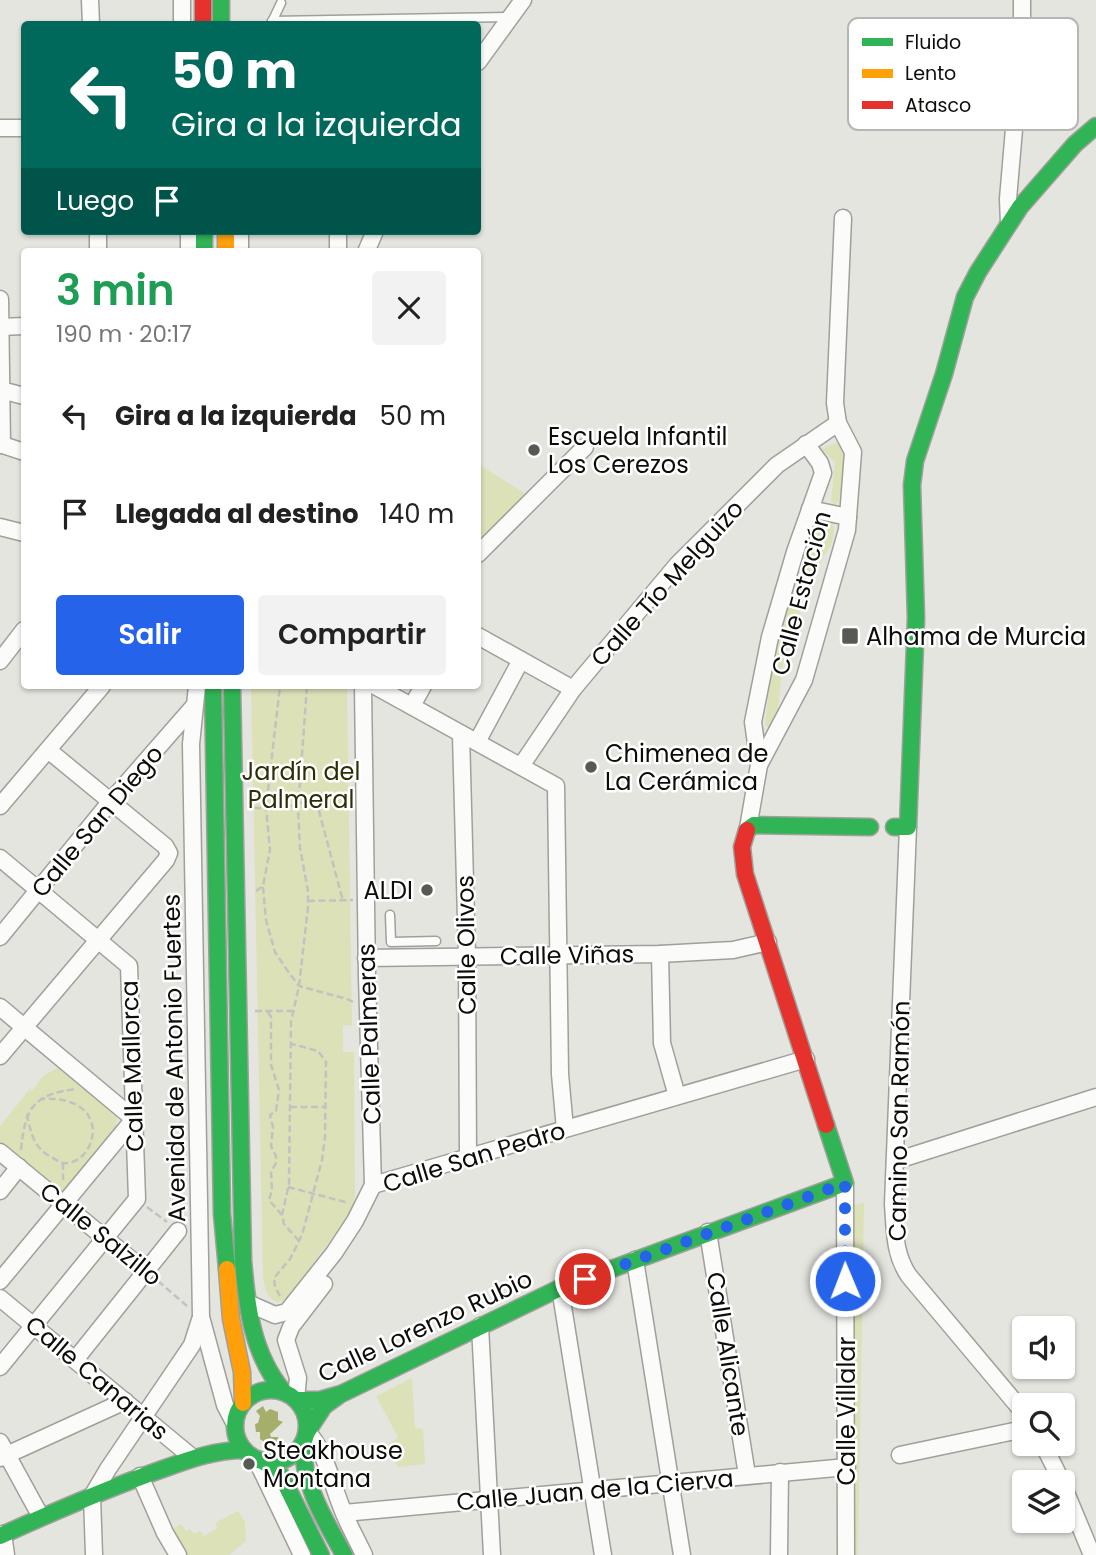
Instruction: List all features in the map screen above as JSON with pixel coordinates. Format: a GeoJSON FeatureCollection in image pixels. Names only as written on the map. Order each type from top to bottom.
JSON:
{"type":"FeatureCollection","features":[{"type":"Feature","properties":{"kind":"main road"},"geometry":{"type":"LineString","coordinates":[[203,0],[203,21]]}},
{"type":"Feature","properties":{"kind":"main road"},"geometry":{"type":"LineString","coordinates":[[221,0],[221,21]]}},
{"type":"Feature","properties":{"kind":"main road"},"geometry":{"type":"LineString","coordinates":[[901,827],[916,618],[912,471],[944,374],[965,297],[978,272],[1020,207],[1094,125]]}},
{"type":"Feature","properties":{"kind":"main road","name":"Avenida de Antonio Fuertes"},"geometry":{"type":"LineString","coordinates":[[213,689],[222,1214],[231,1319],[242,1372],[243,1403]]}},
{"type":"Feature","properties":{"kind":"main road"},"geometry":{"type":"LineString","coordinates":[[232,689],[243,1260],[248,1303],[261,1362],[304,1409],[307,1420],[301,1457],[306,1475],[344,1555]]}},
{"type":"Feature","properties":{"kind":"main road"},"geometry":{"type":"LineString","coordinates":[[748,828],[767,825],[870,827]]}},
{"type":"Feature","properties":{"kind":"main road","name":"Calle Estación"},"geometry":{"type":"LineString","coordinates":[[748,828],[742,847],[745,874],[845,1183]]}},
{"type":"Feature","properties":{"kind":"main road","name":"Calle Lorenzo Rubio"},"geometry":{"type":"LineString","coordinates":[[292,1397],[320,1401],[341,1394],[560,1288],[845,1183]]}},
{"type":"Feature","properties":{"kind":"main road"},"geometry":{"type":"LineString","coordinates":[[292,1397],[267,1389],[256,1392],[243,1403],[235,1418],[237,1441],[254,1457],[281,1475],[321,1555]]}},
{"type":"Feature","properties":{"kind":"main road"},"geometry":{"type":"LineString","coordinates":[[1,1535],[140,1476],[199,1456],[230,1449],[275,1462],[287,1459],[296,1452],[324,1406],[341,1394]]}},
{"type":"Feature","properties":{"kind":"main road"},"geometry":{"type":"LineString","coordinates":[[199,1456],[232,1432],[235,1424]]}},
{"type":"Feature","properties":{"kind":"street"},"geometry":{"type":"LineString","coordinates":[[90,0],[91,21]]}},
{"type":"Feature","properties":{"kind":"street"},"geometry":{"type":"LineString","coordinates":[[181,21],[182,0]]}},
{"type":"Feature","properties":{"kind":"street"},"geometry":{"type":"LineString","coordinates":[[481,58],[523,0]]}},
{"type":"Feature","properties":{"kind":"street"},"geometry":{"type":"LineString","coordinates":[[1022,0],[1022,18]]}},
{"type":"Feature","properties":{"kind":"street"},"geometry":{"type":"LineString","coordinates":[[0,128],[21,128]]}},
{"type":"Feature","properties":{"kind":"street"},"geometry":{"type":"LineString","coordinates":[[1009,223],[1008,199],[1014,130]]}},
{"type":"Feature","properties":{"kind":"street","name":"Calle Estación"},"geometry":{"type":"LineString","coordinates":[[759,765],[804,680],[847,530],[853,452],[838,423],[835,403],[843,218]]}},
{"type":"Feature","properties":{"kind":"street"},"geometry":{"type":"LineString","coordinates":[[0,299],[1,445],[21,451]]}},
{"type":"Feature","properties":{"kind":"street"},"geometry":{"type":"LineString","coordinates":[[1,327],[21,326]]}},
{"type":"Feature","properties":{"kind":"street"},"geometry":{"type":"LineString","coordinates":[[1,390],[21,395]]}},
{"type":"Feature","properties":{"kind":"street","name":"Calle Tío Melguizo"},"geometry":{"type":"LineString","coordinates":[[521,766],[573,689],[685,556],[777,465],[838,423]]}},
{"type":"Feature","properties":{"kind":"street","name":"Calle Estación"},"geometry":{"type":"LineString","coordinates":[[748,828],[759,765],[754,722],[770,637],[795,552],[823,473],[820,463],[806,444]]}},
{"type":"Feature","properties":{"kind":"street"},"geometry":{"type":"LineString","coordinates":[[481,551],[585,447]]}},
{"type":"Feature","properties":{"kind":"street"},"geometry":{"type":"LineString","coordinates":[[810,509],[848,517]]}},
{"type":"Feature","properties":{"kind":"street"},"geometry":{"type":"LineString","coordinates":[[0,527],[21,532]]}},
{"type":"Feature","properties":{"kind":"street"},"geometry":{"type":"LineString","coordinates":[[0,661],[21,634]]}},
{"type":"Feature","properties":{"kind":"street"},"geometry":{"type":"LineString","coordinates":[[481,638],[573,689]]}},
{"type":"Feature","properties":{"kind":"street"},"geometry":{"type":"LineString","coordinates":[[477,742],[521,660]]}},
{"type":"Feature","properties":{"kind":"street"},"geometry":{"type":"LineString","coordinates":[[0,806],[99,689]]}},
{"type":"Feature","properties":{"kind":"street","name":"Avenida de Antonio Fuertes"},"geometry":{"type":"LineString","coordinates":[[197,689],[191,744],[201,1317],[225,1405],[235,1424]]}},
{"type":"Feature","properties":{"kind":"street","name":"Calle Palmeras"},"geometry":{"type":"LineString","coordinates":[[287,1312],[334,1253],[373,1185],[366,958],[363,689]]}},
{"type":"Feature","properties":{"kind":"street"},"geometry":{"type":"LineString","coordinates":[[381,689],[556,786],[560,1074],[565,1129]]}},
{"type":"Feature","properties":{"kind":"street"},"geometry":{"type":"LineString","coordinates":[[412,706],[421,689]]}},
{"type":"Feature","properties":{"kind":"street","name":"Calle San Diego"},"geometry":{"type":"LineString","coordinates":[[0,937],[111,801],[194,706]]}},
{"type":"Feature","properties":{"kind":"street","name":"Calle Olivos"},"geometry":{"type":"LineString","coordinates":[[461,734],[467,956],[468,1157]]}},
{"type":"Feature","properties":{"kind":"street"},"geometry":{"type":"LineString","coordinates":[[0,1056],[166,860],[169,853],[165,846],[48,750]]}},
{"type":"Feature","properties":{"kind":"street","name":"Camino San Ramón"},"geometry":{"type":"LineString","coordinates":[[901,827],[893,1204],[896,1248],[900,1263],[1012,1398]]}},
{"type":"Feature","properties":{"kind":"street","name":"Calle Mallorca"},"geometry":{"type":"LineString","coordinates":[[0,858],[129,966],[137,1199]]}},
{"type":"Feature","properties":{"kind":"street","name":"Calle Viñas"},"geometry":{"type":"LineString","coordinates":[[366,958],[660,954],[733,950],[768,942]]}},
{"type":"Feature","properties":{"kind":"street"},"geometry":{"type":"LineString","coordinates":[[660,954],[662,1043],[677,1096]]}},
{"type":"Feature","properties":{"kind":"street"},"geometry":{"type":"LineString","coordinates":[[0,1007],[134,1119],[0,1281]]}},
{"type":"Feature","properties":{"kind":"street","name":"Calle San Pedro"},"geometry":{"type":"LineString","coordinates":[[292,1397],[298,1378],[286,1340],[291,1327],[364,1227],[376,1198],[373,1185],[806,1059]]}},
{"type":"Feature","properties":{"kind":"street"},"geometry":{"type":"LineString","coordinates":[[895,1161],[1096,1097]]}},
{"type":"Feature","properties":{"kind":"street","name":"Calle Salzillo"},"geometry":{"type":"LineString","coordinates":[[0,1152],[145,1271]]}},
{"type":"Feature","properties":{"kind":"street"},"geometry":{"type":"LineString","coordinates":[[0,1191],[19,1167]]}},
{"type":"Feature","properties":{"kind":"street","name":"Calle Villalar"},"geometry":{"type":"LineString","coordinates":[[845,1183],[846,1555]]}},
{"type":"Feature","properties":{"kind":"street"},"geometry":{"type":"LineString","coordinates":[[0,1367],[137,1199]]}},
{"type":"Feature","properties":{"kind":"street"},"geometry":{"type":"LineString","coordinates":[[75,1360],[177,1231]]}},
{"type":"Feature","properties":{"kind":"street","name":"Calle Alicante"},"geometry":{"type":"LineString","coordinates":[[708,1232],[747,1475]]}},
{"type":"Feature","properties":{"kind":"street"},"geometry":{"type":"LineString","coordinates":[[635,1260],[682,1555]]}},
{"type":"Feature","properties":{"kind":"street"},"geometry":{"type":"LineString","coordinates":[[560,1288],[603,1555]]}},
{"type":"Feature","properties":{"kind":"street","name":"Calle Canarias"},"geometry":{"type":"LineString","coordinates":[[0,1298],[145,1417],[199,1456]]}},
{"type":"Feature","properties":{"kind":"street"},"geometry":{"type":"LineString","coordinates":[[248,1303],[275,1315],[287,1312]]}},
{"type":"Feature","properties":{"kind":"street"},"geometry":{"type":"LineString","coordinates":[[94,1555],[92,1496],[192,1345],[201,1317]]}},
{"type":"Feature","properties":{"kind":"street"},"geometry":{"type":"LineString","coordinates":[[480,1326],[492,1555]]}},
{"type":"Feature","properties":{"kind":"street"},"geometry":{"type":"LineString","coordinates":[[41,1517],[2,1452],[125,1401]]}},
{"type":"Feature","properties":{"kind":"street"},"geometry":{"type":"LineString","coordinates":[[900,1455],[1012,1432]]}},
{"type":"Feature","properties":{"kind":"street"},"geometry":{"type":"LineString","coordinates":[[305,1437],[313,1437],[319,1448],[344,1513],[365,1555]]}},
{"type":"Feature","properties":{"kind":"street"},"geometry":{"type":"LineString","coordinates":[[254,1457],[302,1555]]}},
{"type":"Feature","properties":{"kind":"street","name":"Calle Juan de la Cierva"},"geometry":{"type":"LineString","coordinates":[[344,1513],[847,1467]]}},
{"type":"Feature","properties":{"kind":"street"},"geometry":{"type":"LineString","coordinates":[[779,1555],[780,1472]]}},
{"type":"Feature","properties":{"kind":"street"},"geometry":{"type":"LineString","coordinates":[[140,1476],[165,1533],[178,1555]]}},
{"type":"Feature","properties":{"kind":"street"},"geometry":{"type":"LineString","coordinates":[[1075,1514],[1092,1555]]}},
{"type":"Feature","properties":{"kind":"street"},"geometry":{"type":"LineString","coordinates":[[1,1535],[6,1555]]}},
{"type":"Feature","properties":{"kind":"lane"},"geometry":{"type":"LineString","coordinates":[[272,21],[281,3]]}},
{"type":"Feature","properties":{"kind":"lane"},"geometry":{"type":"LineString","coordinates":[[366,21],[508,18]]}},
{"type":"Feature","properties":{"kind":"lane"},"geometry":{"type":"LineString","coordinates":[[390,915],[391,943],[436,941]]}},
{"type":"Feature","properties":{"kind":"path"},"geometry":{"type":"LineString","coordinates":[[280,689],[266,808],[270,850],[263,886],[266,920],[275,952],[299,986],[347,999],[368,1012]]}},
{"type":"Feature","properties":{"kind":"path"},"geometry":{"type":"LineString","coordinates":[[299,1241],[284,1224],[282,1215],[288,1187],[291,1044],[308,901],[300,848],[299,803],[307,689]]}},
{"type":"Feature","properties":{"kind":"path"},"geometry":{"type":"LineString","coordinates":[[234,808],[284,808],[299,803],[365,793]]}},
{"type":"Feature","properties":{"kind":"path"},"geometry":{"type":"LineString","coordinates":[[316,800],[343,901]]}},
{"type":"Feature","properties":{"kind":"path"},"geometry":{"type":"LineString","coordinates":[[236,900],[250,896],[263,886]]}},
{"type":"Feature","properties":{"kind":"path"},"geometry":{"type":"LineString","coordinates":[[308,901],[366,900]]}},
{"type":"Feature","properties":{"kind":"path"},"geometry":{"type":"LineString","coordinates":[[238,1011],[294,1011]]}},
{"type":"Feature","properties":{"kind":"path"},"geometry":{"type":"LineString","coordinates":[[268,1012],[271,1017],[271,1065],[279,1090],[276,1111],[270,1115],[271,1146],[276,1163],[271,1172],[272,1190],[269,1200],[282,1215]]}},
{"type":"Feature","properties":{"kind":"path"},"geometry":{"type":"LineString","coordinates":[[287,1312],[275,1287],[274,1278],[290,1259],[299,1241],[324,1149],[326,1107],[326,1062],[318,1051],[291,1044]]}},
{"type":"Feature","properties":{"kind":"path"},"geometry":{"type":"LineString","coordinates":[[19,1167],[27,1114],[40,1099],[61,1091],[100,1091]]}},
{"type":"Feature","properties":{"kind":"path"},"geometry":{"type":"LineString","coordinates":[[27,1114],[32,1139],[43,1153],[63,1163],[78,1160],[89,1147],[94,1131],[90,1116],[76,1103],[58,1098],[40,1099]]}},
{"type":"Feature","properties":{"kind":"path"},"geometry":{"type":"LineString","coordinates":[[290,1107],[326,1107]]}},
{"type":"Feature","properties":{"kind":"path"},"geometry":{"type":"LineString","coordinates":[[288,1187],[363,1206]]}},
{"type":"Feature","properties":{"kind":"path"},"geometry":{"type":"LineString","coordinates":[[137,1199],[177,1231]]}},
{"type":"Feature","properties":{"kind":"path","name":"Calle Salzillo"},"geometry":{"type":"LineString","coordinates":[[145,1271],[201,1317]]}},
{"type":"Feature","properties":{"kind":"green space"},"geometry":{"type":"Polygon","coordinates":[[[838,442],[845,462],[839,501],[835,505],[831,502],[835,462],[822,449],[838,442]]]}},
{"type":"Feature","properties":{"kind":"green space"},"geometry":{"type":"Polygon","coordinates":[[[481,466],[529,496],[481,545],[481,466]]]}},
{"type":"Feature","properties":{"kind":"green space"},"geometry":{"type":"Polygon","coordinates":[[[814,518],[831,521],[833,540],[823,557],[787,647],[780,696],[769,727],[765,726],[771,671],[788,591],[796,589],[817,523],[814,518]]]}},
{"type":"Feature","properties":{"kind":"green space","name":"Jardín del Palmeral"},"geometry":{"type":"Polygon","coordinates":[[[251,689],[347,689],[352,1025],[343,1026],[343,1052],[354,1052],[355,1196],[353,1208],[347,1218],[288,1297],[283,1301],[274,1301],[268,1294],[263,1278],[251,689]]]}},
{"type":"Feature","properties":{"kind":"green space"},"geometry":{"type":"Polygon","coordinates":[[[61,1066],[117,1115],[116,1126],[62,1193],[0,1144],[0,1126],[43,1076],[61,1066]]]}},
{"type":"Feature","properties":{"kind":"green space"},"geometry":{"type":"Polygon","coordinates":[[[864,1203],[858,1555],[851,1555],[853,1205],[864,1203]]]}},
{"type":"Feature","properties":{"kind":"green space"},"geometry":{"type":"Polygon","coordinates":[[[412,1378],[415,1428],[423,1429],[425,1464],[398,1467],[386,1446],[398,1437],[376,1396],[412,1378]]]}},
{"type":"Feature","properties":{"kind":"green space"},"geometry":{"type":"Polygon","coordinates":[[[238,1511],[245,1522],[246,1541],[229,1555],[183,1555],[170,1530],[181,1524],[186,1531],[190,1529],[194,1534],[200,1531],[204,1536],[218,1528],[215,1523],[238,1511]]]}},
{"type":"Feature","properties":{"kind":"shaded area"},"geometry":{"type":"Polygon","coordinates":[[[263,1406],[266,1412],[270,1409],[278,1412],[278,1420],[283,1422],[270,1434],[271,1437],[278,1437],[280,1444],[276,1446],[269,1440],[266,1443],[260,1439],[260,1432],[256,1432],[255,1424],[260,1416],[256,1411],[263,1406]]]}},
{"type":"Feature","properties":{"kind":"traffic: fast"},"geometry":{"type":"LineString","coordinates":[[221,0],[221,21]]}},
{"type":"Feature","properties":{"kind":"traffic: fast"},"geometry":{"type":"LineString","coordinates":[[894,827],[908,827],[916,618],[912,485],[915,461],[944,374],[965,297],[978,272],[1020,207],[1075,144],[1096,126]]}},
{"type":"Feature","properties":{"kind":"traffic: fast"},"geometry":{"type":"LineString","coordinates":[[204,235],[204,248]]}},
{"type":"Feature","properties":{"kind":"traffic: fast"},"geometry":{"type":"LineString","coordinates":[[213,689],[222,1214],[227,1269]]}},
{"type":"Feature","properties":{"kind":"traffic: fast"},"geometry":{"type":"LineString","coordinates":[[232,689],[243,1260],[249,1313],[258,1346],[283,1391]]}},
{"type":"Feature","properties":{"kind":"traffic: fast"},"geometry":{"type":"LineString","coordinates":[[747,830],[754,825],[870,827]]}},
{"type":"Feature","properties":{"kind":"traffic: fast"},"geometry":{"type":"LineString","coordinates":[[298,1400],[320,1400],[341,1394],[560,1288],[845,1183],[826,1125]]}},
{"type":"Feature","properties":{"kind":"traffic: fast"},"geometry":{"type":"LineString","coordinates":[[278,1390],[297,1400],[305,1412],[307,1426],[305,1440],[297,1452],[285,1460],[264,1462],[245,1452],[237,1440],[235,1419],[245,1400],[257,1392],[278,1390]]}},
{"type":"Feature","properties":{"kind":"traffic: fast"},"geometry":{"type":"LineString","coordinates":[[307,1432],[324,1406],[338,1396]]}},
{"type":"Feature","properties":{"kind":"traffic: fast"},"geometry":{"type":"LineString","coordinates":[[303,1443],[306,1473],[311,1487],[322,1515],[344,1555]]}},
{"type":"Feature","properties":{"kind":"traffic: fast"},"geometry":{"type":"LineString","coordinates":[[0,1536],[170,1466],[212,1454],[244,1450]]}},
{"type":"Feature","properties":{"kind":"traffic: fast"},"geometry":{"type":"LineString","coordinates":[[264,1462],[281,1475],[321,1555]]}},
{"type":"Feature","properties":{"kind":"traffic: slow"},"geometry":{"type":"LineString","coordinates":[[226,235],[226,248]]}},
{"type":"Feature","properties":{"kind":"traffic: slow"},"geometry":{"type":"LineString","coordinates":[[227,1269],[231,1319],[242,1372],[243,1403]]}},
{"type":"Feature","properties":{"kind":"traffic: jam"},"geometry":{"type":"LineString","coordinates":[[203,0],[203,21]]}},
{"type":"Feature","properties":{"kind":"traffic: jam"},"geometry":{"type":"LineString","coordinates":[[747,830],[742,847],[745,874],[826,1125]]}},
{"type":"Feature","properties":{"kind":"place","name":"Escuela Infantil Los Cerezos"},"geometry":{"type":"Point","coordinates":[534,450]}},
{"type":"Feature","properties":{"kind":"place","name":"Alhama de Murcia"},"geometry":{"type":"Point","coordinates":[850,636]}},
{"type":"Feature","properties":{"kind":"place","name":"Chimenea de La Cerámica"},"geometry":{"type":"Point","coordinates":[591,767]}},
{"type":"Feature","properties":{"kind":"place","name":"ALDI"},"geometry":{"type":"Point","coordinates":[427,890]}},
{"type":"Feature","properties":{"kind":"place","name":"Steakhouse Montana"},"geometry":{"type":"Point","coordinates":[249,1464]}},
{"type":"Feature","properties":{"kind":"route"},"geometry":{"type":"LineString","coordinates":[[585,1279],[845,1183],[845,1281]]}}]}
